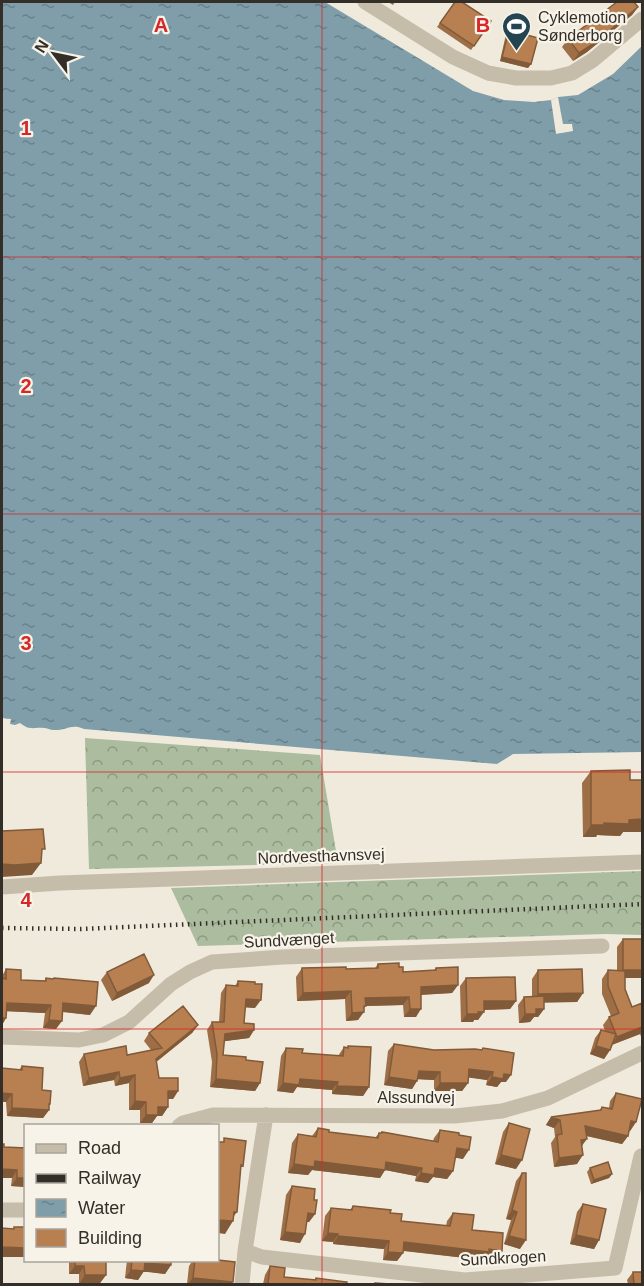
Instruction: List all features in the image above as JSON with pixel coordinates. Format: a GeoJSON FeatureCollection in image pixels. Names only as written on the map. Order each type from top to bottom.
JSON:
{"type":"FeatureCollection","features":[{"type":"Feature","properties":{"kind":"street"},"geometry":{"type":"LineString","coordinates":[[365,2],[453,57],[488,73],[516,78],[551,78],[572,73],[593,60],[642,20]]}},
{"type":"Feature","properties":{"kind":"street","name":"Nordvesthavnsvej"},"geometry":{"type":"LineString","coordinates":[[2,887],[642,862]]}},
{"type":"Feature","properties":{"kind":"street","name":"Sundvænget"},"geometry":{"type":"LineString","coordinates":[[2,1037],[79,1040],[104,1035],[129,1022],[171,984],[212,962],[284,957],[602,946]]}},
{"type":"Feature","properties":{"kind":"street","name":"Alssundvej"},"geometry":{"type":"LineString","coordinates":[[181,1124],[213,1115],[455,1116],[502,1111],[548,1098],[642,1053]]}},
{"type":"Feature","properties":{"kind":"street"},"geometry":{"type":"LineString","coordinates":[[242,1284],[266,1115]]}},
{"type":"Feature","properties":{"kind":"street","name":"Sundkrogen"},"geometry":{"type":"LineString","coordinates":[[246,1251],[262,1257],[465,1280],[615,1268],[641,1156]]}},
{"type":"Feature","properties":{"kind":"street"},"geometry":{"type":"LineString","coordinates":[[2,1210],[24,1210]]}},
{"type":"Feature","properties":{"kind":"green space"},"geometry":{"type":"Polygon","coordinates":[[[85,738],[320,755],[338,863],[89,869],[85,738]]]}},
{"type":"Feature","properties":{"kind":"green space"},"geometry":{"type":"Polygon","coordinates":[[[642,871],[642,935],[606,934],[198,946],[171,888],[642,871]]]}},
{"type":"Feature","properties":{"kind":"water"},"geometry":{"type":"Polygon","coordinates":[[[2,2],[325,2],[473,91],[504,100],[534,102],[578,95],[613,74],[642,46],[642,752],[513,754],[497,764],[76,727],[53,730],[26,727],[20,723],[10,724],[11,719],[2,718],[2,2]]]}},
{"type":"Feature","properties":{"kind":"pier"},"geometry":{"type":"Polygon","coordinates":[[[558,97],[563,124],[572,124],[573,131],[556,134],[551,100],[558,97]]]}},
{"type":"Feature","properties":{"kind":"building"},"geometry":{"type":"Polygon","coordinates":[[[455,2],[462,2],[491,21],[474,46],[440,23],[455,2]]]}},
{"type":"Feature","properties":{"kind":"building"},"geometry":{"type":"Polygon","coordinates":[[[617,2],[634,2],[638,7],[579,53],[568,39],[617,2]]]}},
{"type":"Feature","properties":{"kind":"building","name":"Cyklemotion Sønderborg"},"geometry":{"type":"Polygon","coordinates":[[[509,30],[538,38],[531,64],[502,57],[509,30]]]}},
{"type":"Feature","properties":{"kind":"building"},"geometry":{"type":"Polygon","coordinates":[[[630,770],[630,780],[642,780],[642,819],[629,820],[629,824],[591,825],[591,771],[630,770]]]}},
{"type":"Feature","properties":{"kind":"building"},"geometry":{"type":"Polygon","coordinates":[[[43,829],[45,849],[42,849],[41,863],[2,864],[2,831],[43,829]]]}},
{"type":"Feature","properties":{"kind":"building"},"geometry":{"type":"Polygon","coordinates":[[[623,939],[642,939],[642,970],[623,970],[623,939]]]}},
{"type":"Feature","properties":{"kind":"building"},"geometry":{"type":"Polygon","coordinates":[[[144,954],[154,975],[117,993],[107,972],[144,954]]]}},
{"type":"Feature","properties":{"kind":"building"},"geometry":{"type":"Polygon","coordinates":[[[399,963],[399,967],[403,967],[403,972],[458,967],[458,985],[421,987],[421,1009],[410,1009],[409,997],[365,998],[364,1012],[352,1013],[351,991],[303,993],[302,968],[378,968],[378,964],[399,963]]]}},
{"type":"Feature","properties":{"kind":"building"},"geometry":{"type":"Polygon","coordinates":[[[6,969],[21,970],[21,980],[46,981],[46,978],[54,978],[98,982],[96,1006],[63,1003],[62,1021],[49,1020],[51,1005],[7,1003],[6,1018],[2,1018],[2,978],[6,979],[6,969]]]}},
{"type":"Feature","properties":{"kind":"building"},"geometry":{"type":"Polygon","coordinates":[[[582,969],[583,993],[538,994],[538,970],[582,969]]]}},
{"type":"Feature","properties":{"kind":"building"},"geometry":{"type":"Polygon","coordinates":[[[608,970],[625,971],[625,989],[632,1007],[642,1003],[642,1027],[617,1037],[609,1017],[619,1013],[608,986],[608,970]]]}},
{"type":"Feature","properties":{"kind":"building"},"geometry":{"type":"Polygon","coordinates":[[[515,977],[516,1001],[484,1001],[484,1012],[467,1014],[466,978],[515,977]]]}},
{"type":"Feature","properties":{"kind":"building"},"geometry":{"type":"Polygon","coordinates":[[[238,981],[262,984],[261,1000],[246,999],[244,1023],[254,1024],[254,1030],[225,1034],[223,1055],[246,1057],[246,1060],[263,1062],[260,1083],[216,1079],[217,1054],[212,1022],[224,1022],[226,985],[238,986],[238,981]]]}},
{"type":"Feature","properties":{"kind":"building"},"geometry":{"type":"Polygon","coordinates":[[[544,996],[544,1009],[536,1009],[536,1014],[525,1014],[524,997],[544,996]]]}},
{"type":"Feature","properties":{"kind":"building"},"geometry":{"type":"Polygon","coordinates":[[[183,1006],[198,1025],[156,1059],[159,1078],[178,1078],[178,1091],[168,1091],[168,1107],[158,1107],[158,1115],[146,1115],[146,1102],[135,1101],[135,1075],[120,1078],[119,1072],[89,1078],[84,1054],[126,1046],[127,1055],[162,1048],[149,1033],[183,1006]]]}},
{"type":"Feature","properties":{"kind":"building"},"geometry":{"type":"Polygon","coordinates":[[[601,1030],[616,1034],[610,1050],[596,1046],[601,1030]]]}},
{"type":"Feature","properties":{"kind":"building"},"geometry":{"type":"Polygon","coordinates":[[[394,1044],[434,1050],[482,1050],[483,1048],[514,1053],[511,1075],[504,1074],[503,1079],[492,1077],[493,1072],[469,1069],[468,1083],[440,1083],[440,1072],[419,1071],[417,1081],[389,1077],[394,1044]]]}},
{"type":"Feature","properties":{"kind":"building"},"geometry":{"type":"Polygon","coordinates":[[[348,1046],[371,1047],[369,1087],[337,1086],[338,1082],[300,1079],[299,1085],[283,1083],[286,1048],[303,1049],[302,1053],[343,1056],[344,1047],[348,1048],[348,1046]]]}},
{"type":"Feature","properties":{"kind":"building"},"geometry":{"type":"Polygon","coordinates":[[[22,1066],[43,1068],[42,1090],[51,1091],[49,1110],[12,1108],[12,1094],[2,1093],[2,1068],[22,1070],[22,1066]]]}},
{"type":"Feature","properties":{"kind":"building"},"geometry":{"type":"Polygon","coordinates":[[[616,1093],[642,1099],[636,1122],[631,1121],[628,1136],[585,1126],[587,1139],[581,1140],[583,1155],[559,1158],[557,1135],[562,1134],[560,1120],[551,1117],[601,1110],[602,1107],[612,1109],[616,1093]]]}},
{"type":"Feature","properties":{"kind":"building"},"geometry":{"type":"Polygon","coordinates":[[[509,1123],[530,1129],[522,1160],[501,1155],[509,1123]]]}},
{"type":"Feature","properties":{"kind":"building"},"geometry":{"type":"Polygon","coordinates":[[[318,1128],[329,1130],[329,1132],[378,1138],[379,1133],[382,1132],[438,1142],[440,1130],[471,1137],[469,1150],[457,1148],[453,1171],[435,1168],[434,1175],[421,1173],[422,1168],[386,1162],[385,1170],[315,1161],[314,1167],[294,1164],[298,1134],[316,1137],[318,1128]]]}},
{"type":"Feature","properties":{"kind":"building"},"geometry":{"type":"Polygon","coordinates":[[[224,1138],[246,1141],[243,1166],[241,1165],[237,1212],[234,1212],[233,1221],[219,1220],[219,1142],[224,1142],[224,1138]]]}},
{"type":"Feature","properties":{"kind":"building"},"geometry":{"type":"Polygon","coordinates":[[[2,1144],[4,1147],[24,1148],[24,1178],[17,1178],[17,1170],[2,1169],[2,1144]]]}},
{"type":"Feature","properties":{"kind":"building"},"geometry":{"type":"Polygon","coordinates":[[[608,1162],[612,1174],[594,1180],[590,1168],[608,1162]]]}},
{"type":"Feature","properties":{"kind":"building"},"geometry":{"type":"Polygon","coordinates":[[[522,1173],[526,1173],[526,1240],[509,1236],[517,1212],[512,1210],[522,1173]]]}},
{"type":"Feature","properties":{"kind":"building"},"geometry":{"type":"Polygon","coordinates":[[[292,1186],[315,1189],[314,1200],[317,1200],[315,1214],[308,1213],[305,1234],[285,1232],[292,1186]]]}},
{"type":"Feature","properties":{"kind":"building"},"geometry":{"type":"Polygon","coordinates":[[[583,1204],[606,1209],[599,1240],[576,1235],[583,1204]]]}},
{"type":"Feature","properties":{"kind":"building"},"geometry":{"type":"Polygon","coordinates":[[[353,1206],[391,1210],[390,1213],[402,1214],[401,1221],[450,1226],[453,1213],[474,1215],[472,1230],[503,1233],[502,1251],[489,1249],[489,1252],[404,1242],[403,1253],[388,1252],[389,1241],[328,1233],[331,1208],[352,1210],[353,1206]]]}},
{"type":"Feature","properties":{"kind":"building"},"geometry":{"type":"Polygon","coordinates":[[[14,1227],[24,1227],[24,1248],[2,1247],[2,1228],[14,1229],[14,1227]]]}},
{"type":"Feature","properties":{"kind":"building"},"geometry":{"type":"Polygon","coordinates":[[[219,1260],[235,1262],[233,1282],[193,1278],[195,1262],[219,1262],[219,1260]]]}},
{"type":"Feature","properties":{"kind":"building"},"geometry":{"type":"Polygon","coordinates":[[[75,1262],[106,1262],[106,1275],[85,1275],[84,1266],[75,1266],[75,1262]]]}},
{"type":"Feature","properties":{"kind":"building"},"geometry":{"type":"Polygon","coordinates":[[[132,1262],[171,1262],[171,1265],[145,1263],[144,1271],[131,1270],[132,1262]]]}},
{"type":"Feature","properties":{"kind":"building"},"geometry":{"type":"Polygon","coordinates":[[[270,1266],[285,1268],[284,1277],[347,1282],[346,1284],[268,1284],[270,1266]]]}},
{"type":"Feature","properties":{"kind":"building"},"geometry":{"type":"Polygon","coordinates":[[[633,1272],[642,1272],[642,1284],[634,1284],[633,1272]]]}},
{"type":"Feature","properties":{"kind":"railway"},"geometry":{"type":"LineString","coordinates":[[2,928],[81,929],[642,904]]}},
{"type":"Feature","properties":{"kind":"place","name":"Cyklemotion Sønderborg"},"geometry":{"type":"Point","coordinates":[517,52]}}]}
